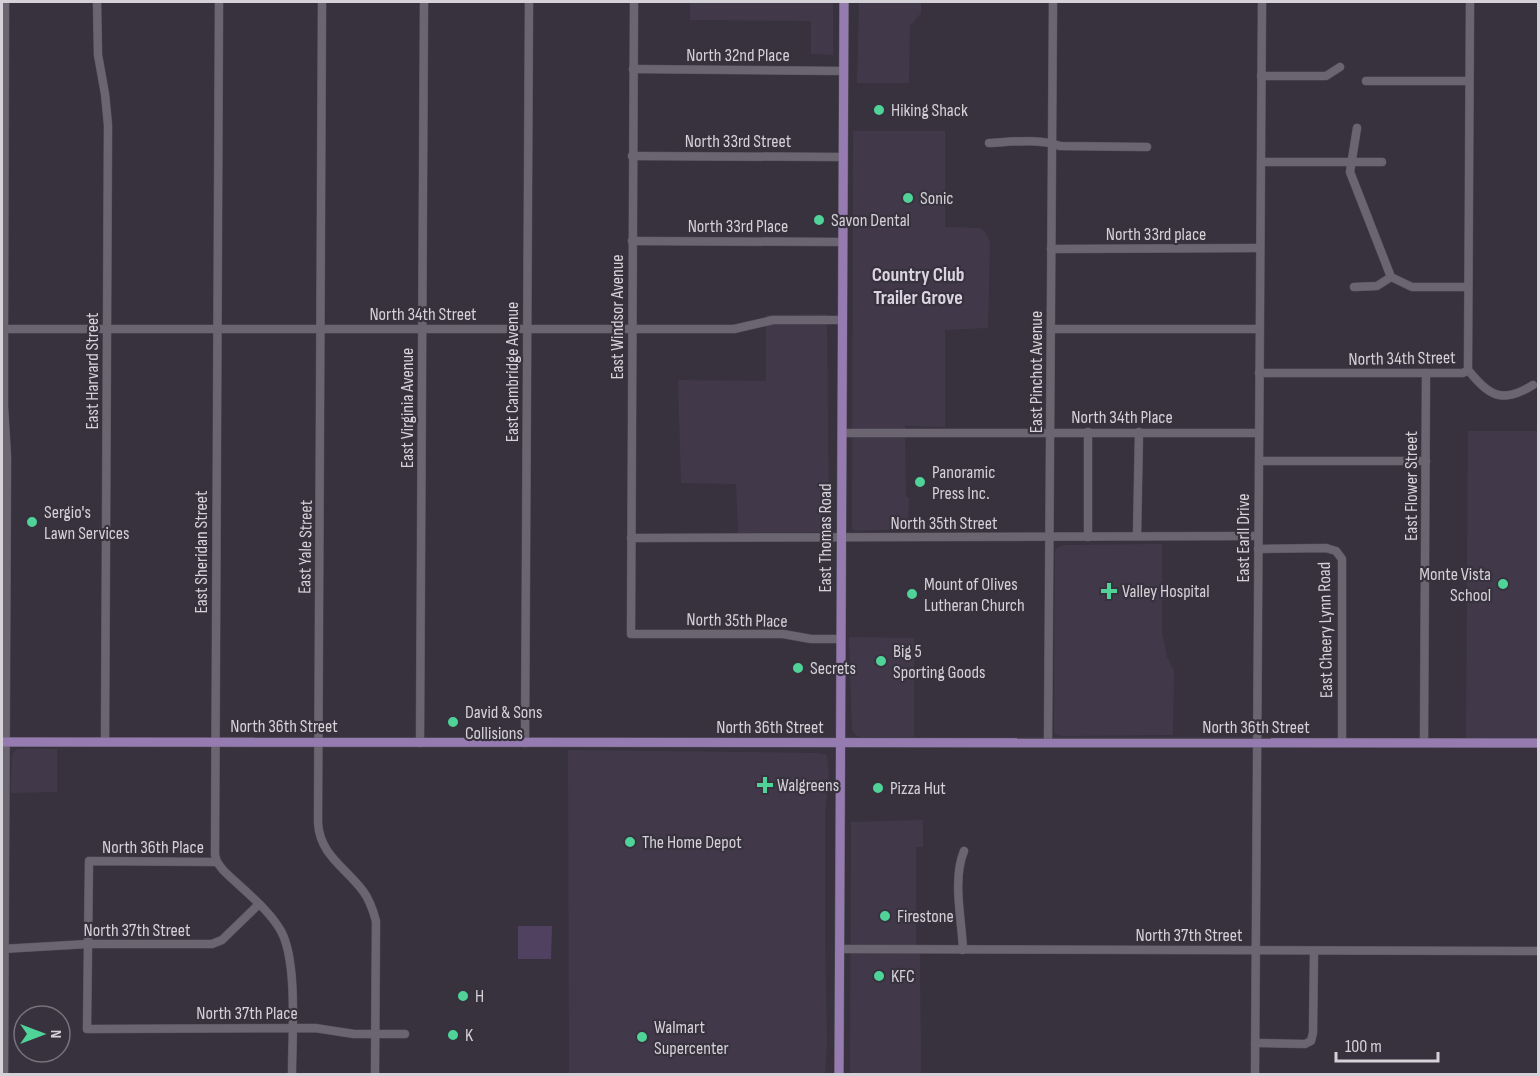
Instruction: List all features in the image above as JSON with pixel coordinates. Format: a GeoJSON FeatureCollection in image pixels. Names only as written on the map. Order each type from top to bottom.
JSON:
{"type":"FeatureCollection","features":[{"type":"Feature","properties":{"kind":"main road","name":"East Thomas Road"},"geometry":{"type":"LineString","coordinates":[[839,1074],[844,2]]}},
{"type":"Feature","properties":{"kind":"main road","name":"North 36th Street"},"geometry":{"type":"LineString","coordinates":[[3,742],[1539,743]]}},
{"type":"Feature","properties":{"kind":"street"},"geometry":{"type":"LineString","coordinates":[[4,1074],[5,2]]}},
{"type":"Feature","properties":{"kind":"street","name":"East Harvard Street"},"geometry":{"type":"LineString","coordinates":[[97,2],[98,56],[108,125],[105,742]]}},
{"type":"Feature","properties":{"kind":"street","name":"East Sheridan Street"},"geometry":{"type":"LineString","coordinates":[[217,862],[215,743],[219,2]]}},
{"type":"Feature","properties":{"kind":"street","name":"East Yale Street"},"geometry":{"type":"LineString","coordinates":[[322,2],[319,834],[327,853],[363,891],[376,921],[375,1074]]}},
{"type":"Feature","properties":{"kind":"street","name":"East Virginia Avenue"},"geometry":{"type":"LineString","coordinates":[[420,743],[424,2]]}},
{"type":"Feature","properties":{"kind":"street","name":"East Cambridge Avenue"},"geometry":{"type":"LineString","coordinates":[[525,743],[528,2]]}},
{"type":"Feature","properties":{"kind":"street","name":"East Windsor Avenue"},"geometry":{"type":"LineString","coordinates":[[631,634],[634,2]]}},
{"type":"Feature","properties":{"kind":"street","name":"East Pinchot Avenue"},"geometry":{"type":"LineString","coordinates":[[1048,743],[1053,2]]}},
{"type":"Feature","properties":{"kind":"street","name":"East Earll Drive"},"geometry":{"type":"LineString","coordinates":[[1255,1074],[1262,2]]}},
{"type":"Feature","properties":{"kind":"street"},"geometry":{"type":"LineString","coordinates":[[1468,370],[1470,2]]}},
{"type":"Feature","properties":{"kind":"street"},"geometry":{"type":"LineString","coordinates":[[1261,76],[1326,76],[1340,67]]}},
{"type":"Feature","properties":{"kind":"street","name":"North 32nd Place"},"geometry":{"type":"LineString","coordinates":[[633,69],[844,71]]}},
{"type":"Feature","properties":{"kind":"street"},"geometry":{"type":"LineString","coordinates":[[1366,81],[1469,81]]}},
{"type":"Feature","properties":{"kind":"street"},"geometry":{"type":"LineString","coordinates":[[1357,128],[1350,172],[1391,277],[1412,287],[1468,287]]}},
{"type":"Feature","properties":{"kind":"street"},"geometry":{"type":"LineString","coordinates":[[988,142],[1148,147]]}},
{"type":"Feature","properties":{"kind":"street","name":"North 33rd Street"},"geometry":{"type":"LineString","coordinates":[[632,156],[843,157]]}},
{"type":"Feature","properties":{"kind":"street"},"geometry":{"type":"LineString","coordinates":[[1261,162],[1382,162]]}},
{"type":"Feature","properties":{"kind":"street","name":"North 33rd Place"},"geometry":{"type":"LineString","coordinates":[[632,241],[843,242]]}},
{"type":"Feature","properties":{"kind":"street","name":"North 33rd place"},"geometry":{"type":"LineString","coordinates":[[1051,249],[1260,248]]}},
{"type":"Feature","properties":{"kind":"street"},"geometry":{"type":"LineString","coordinates":[[1354,287],[1377,286],[1391,277]]}},
{"type":"Feature","properties":{"kind":"street","name":"North 34th Street"},"geometry":{"type":"LineString","coordinates":[[3,329],[740,329],[772,320],[842,320]]}},
{"type":"Feature","properties":{"kind":"street"},"geometry":{"type":"LineString","coordinates":[[1051,329],[1260,329]]}},
{"type":"Feature","properties":{"kind":"street","name":"North 34th Street"},"geometry":{"type":"LineString","coordinates":[[1259,373],[1463,374],[1468,370],[1486,390],[1502,396],[1518,394],[1533,385]]}},
{"type":"Feature","properties":{"kind":"street","name":"East Flower Street"},"geometry":{"type":"LineString","coordinates":[[1424,743],[1426,373]]}},
{"type":"Feature","properties":{"kind":"street"},"geometry":{"type":"LineString","coordinates":[[1088,432],[1088,537]]}},
{"type":"Feature","properties":{"kind":"street"},"geometry":{"type":"LineString","coordinates":[[1138,536],[1139,432]]}},
{"type":"Feature","properties":{"kind":"street","name":"North 34th Place"},"geometry":{"type":"LineString","coordinates":[[842,433],[1259,433]]}},
{"type":"Feature","properties":{"kind":"street"},"geometry":{"type":"LineString","coordinates":[[1259,461],[1426,461]]}},
{"type":"Feature","properties":{"kind":"street","name":"North 35th Street"},"geometry":{"type":"LineString","coordinates":[[631,538],[1258,536]]}},
{"type":"Feature","properties":{"kind":"street","name":"East Cheery Lynn Road"},"geometry":{"type":"LineString","coordinates":[[1258,549],[1326,548],[1338,552],[1342,559],[1342,743]]}},
{"type":"Feature","properties":{"kind":"street","name":"North 35th Place"},"geometry":{"type":"LineString","coordinates":[[631,634],[783,634],[812,639],[841,639]]}},
{"type":"Feature","properties":{"kind":"street"},"geometry":{"type":"LineString","coordinates":[[963,950],[963,934],[959,918],[960,864],[964,851]]}},
{"type":"Feature","properties":{"kind":"street","name":"North 36th Place"},"geometry":{"type":"LineString","coordinates":[[88,944],[88,861],[217,862]]}},
{"type":"Feature","properties":{"kind":"street"},"geometry":{"type":"LineString","coordinates":[[217,862],[277,924],[287,946],[291,973],[291,1074]]}},
{"type":"Feature","properties":{"kind":"street","name":"North 37th Street"},"geometry":{"type":"LineString","coordinates":[[3,949],[88,944],[212,944],[222,940],[258,904]]}},
{"type":"Feature","properties":{"kind":"street","name":"North 37th Place"},"geometry":{"type":"LineString","coordinates":[[88,944],[87,1029],[315,1028],[354,1034],[405,1034]]}},
{"type":"Feature","properties":{"kind":"street","name":"North 37th Street"},"geometry":{"type":"LineString","coordinates":[[840,949],[1539,951]]}},
{"type":"Feature","properties":{"kind":"street"},"geometry":{"type":"LineString","coordinates":[[1255,1043],[1305,1044],[1311,1041],[1314,951]]}},
{"type":"Feature","properties":{"kind":"shaded area"},"geometry":{"type":"Polygon","coordinates":[[[690,2],[833,2],[833,55],[811,54],[811,21],[690,20],[690,2]]]}},
{"type":"Feature","properties":{"kind":"shaded area"},"geometry":{"type":"Polygon","coordinates":[[[859,2],[921,2],[921,13],[910,26],[909,83],[857,83],[859,2]]]}},
{"type":"Feature","properties":{"kind":"shaded area"},"geometry":{"type":"Polygon","coordinates":[[[853,131],[945,131],[945,227],[979,228],[985,231],[990,242],[988,328],[945,330],[945,427],[905,426],[906,497],[909,498],[908,529],[856,531],[852,529],[853,131]]]}},
{"type":"Feature","properties":{"kind":"shaded area"},"geometry":{"type":"Polygon","coordinates":[[[827,314],[829,532],[738,533],[736,484],[681,483],[678,380],[766,381],[766,315],[827,314]]]}},
{"type":"Feature","properties":{"kind":"shaded area","name":"Monte Vista School"},"geometry":{"type":"Polygon","coordinates":[[[1468,431],[1538,431],[1538,738],[1466,738],[1468,431]]]}},
{"type":"Feature","properties":{"kind":"shaded area"},"geometry":{"type":"Polygon","coordinates":[[[1162,544],[1162,631],[1167,657],[1174,671],[1173,735],[1056,735],[1054,732],[1055,551],[1064,545],[1162,544]]]}},
{"type":"Feature","properties":{"kind":"shaded area"},"geometry":{"type":"Polygon","coordinates":[[[849,637],[914,638],[914,737],[862,737],[852,731],[849,637]]]}},
{"type":"Feature","properties":{"kind":"shaded area"},"geometry":{"type":"Polygon","coordinates":[[[17,749],[57,749],[57,792],[11,793],[12,754],[17,749]]]}},
{"type":"Feature","properties":{"kind":"shaded area"},"geometry":{"type":"Polygon","coordinates":[[[568,750],[818,753],[827,755],[829,777],[825,813],[827,1042],[825,1074],[569,1074],[568,750]]]}},
{"type":"Feature","properties":{"kind":"shaded area"},"geometry":{"type":"Polygon","coordinates":[[[923,820],[923,847],[916,847],[916,944],[920,955],[921,1074],[850,1074],[851,822],[923,820]]]}},
{"type":"Feature","properties":{"kind":"shaded area"},"geometry":{"type":"Polygon","coordinates":[[[518,926],[552,926],[551,959],[518,959],[518,926]]]}},
{"type":"Feature","properties":{"kind":"place","name":"Hiking Shack"},"geometry":{"type":"Point","coordinates":[879,110]}},
{"type":"Feature","properties":{"kind":"place","name":"Sonic"},"geometry":{"type":"Point","coordinates":[908,198]}},
{"type":"Feature","properties":{"kind":"place","name":"Savon Dental"},"geometry":{"type":"Point","coordinates":[819,220]}},
{"type":"Feature","properties":{"kind":"place","name":"Panoramic Press Inc."},"geometry":{"type":"Point","coordinates":[920,482]}},
{"type":"Feature","properties":{"kind":"place","name":"Sergio's Lawn Services"},"geometry":{"type":"Point","coordinates":[32,522]}},
{"type":"Feature","properties":{"kind":"place","name":"Monte Vista School"},"geometry":{"type":"Point","coordinates":[1503,584]}},
{"type":"Feature","properties":{"kind":"place","name":"Valley Hospital"},"geometry":{"type":"Point","coordinates":[1109,591]}},
{"type":"Feature","properties":{"kind":"place","name":"Mount of Olives Lutheran Church"},"geometry":{"type":"Point","coordinates":[912,594]}},
{"type":"Feature","properties":{"kind":"place","name":"Big 5 Sporting Goods"},"geometry":{"type":"Point","coordinates":[881,661]}},
{"type":"Feature","properties":{"kind":"place","name":"Secrets"},"geometry":{"type":"Point","coordinates":[798,668]}},
{"type":"Feature","properties":{"kind":"place","name":"David & Sons Collisions"},"geometry":{"type":"Point","coordinates":[453,722]}},
{"type":"Feature","properties":{"kind":"place","name":"Walgreens"},"geometry":{"type":"Point","coordinates":[765,785]}},
{"type":"Feature","properties":{"kind":"place","name":"Pizza Hut"},"geometry":{"type":"Point","coordinates":[878,788]}},
{"type":"Feature","properties":{"kind":"place","name":"The Home Depot"},"geometry":{"type":"Point","coordinates":[630,842]}},
{"type":"Feature","properties":{"kind":"place","name":"Firestone"},"geometry":{"type":"Point","coordinates":[885,916]}},
{"type":"Feature","properties":{"kind":"place","name":"KFC"},"geometry":{"type":"Point","coordinates":[879,976]}},
{"type":"Feature","properties":{"kind":"place","name":"H"},"geometry":{"type":"Point","coordinates":[463,996]}},
{"type":"Feature","properties":{"kind":"place","name":"K"},"geometry":{"type":"Point","coordinates":[453,1035]}},
{"type":"Feature","properties":{"kind":"place","name":"Walmart Supercenter"},"geometry":{"type":"Point","coordinates":[642,1037]}},
{"type":"Feature","properties":{"kind":"district","name":"Country Club Trailer Grove"},"geometry":{"type":"Point","coordinates":[918,286]}}]}
